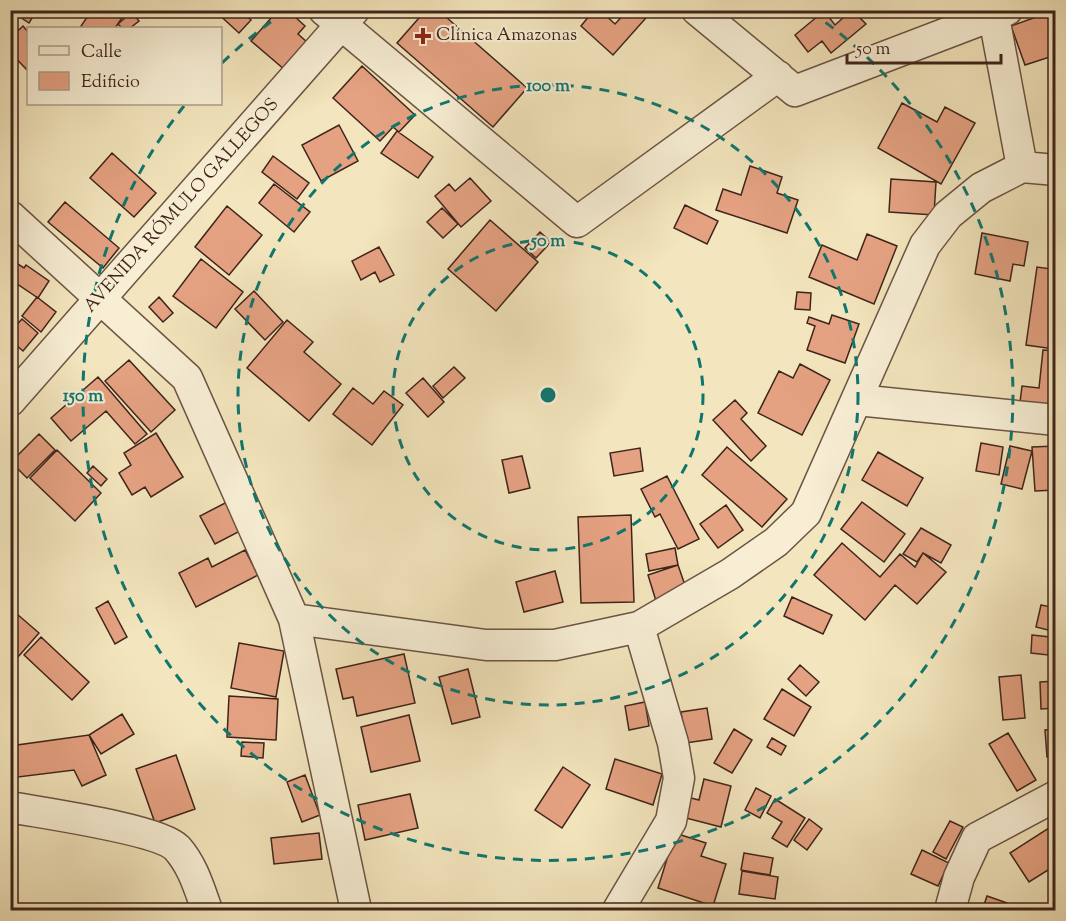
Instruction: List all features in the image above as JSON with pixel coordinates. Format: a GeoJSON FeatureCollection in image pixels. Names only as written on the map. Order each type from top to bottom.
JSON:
{"type":"FeatureCollection","features":[{"type":"Feature","properties":{"kind":"street"},"geometry":{"type":"LineString","coordinates":[[697,10],[795,91],[1000,14],[1022,167]]}},
{"type":"Feature","properties":{"kind":"street"},"geometry":{"type":"LineString","coordinates":[[340,16],[577,222],[778,76]]}},
{"type":"Feature","properties":{"kind":"street","name":"AVENIDA RÓMULO GALLEGOS"},"geometry":{"type":"LineString","coordinates":[[10,401],[340,16]]}},
{"type":"Feature","properties":{"kind":"street"},"geometry":{"type":"LineString","coordinates":[[294,619],[486,645],[555,645],[639,627],[730,574],[776,542],[806,513],[925,245],[948,215],[981,188],[1022,167],[1056,170]]}},
{"type":"Feature","properties":{"kind":"street"},"geometry":{"type":"LineString","coordinates":[[10,216],[187,378],[294,619],[352,910]]}},
{"type":"Feature","properties":{"kind":"street"},"geometry":{"type":"LineString","coordinates":[[857,400],[1056,420]]}},
{"type":"Feature","properties":{"kind":"street"},"geometry":{"type":"LineString","coordinates":[[618,910],[671,821],[679,778],[673,743],[639,627]]}},
{"type":"Feature","properties":{"kind":"street"},"geometry":{"type":"LineString","coordinates":[[950,910],[958,878],[977,838],[1056,796]]}},
{"type":"Feature","properties":{"kind":"street"},"geometry":{"type":"LineString","coordinates":[[10,807],[134,830],[175,846],[194,873],[207,910]]}},
{"type":"Feature","properties":{"kind":"building"},"geometry":{"type":"Polygon","coordinates":[[[16,10],[37,10],[29,23],[14,13],[16,10]]]}},
{"type":"Feature","properties":{"kind":"building"},"geometry":{"type":"Polygon","coordinates":[[[92,10],[118,10],[124,15],[116,27],[81,26],[92,10]]]}},
{"type":"Feature","properties":{"kind":"building"},"geometry":{"type":"Polygon","coordinates":[[[214,10],[246,10],[244,13],[251,20],[239,33],[214,10]]]}},
{"type":"Feature","properties":{"kind":"building"},"geometry":{"type":"Polygon","coordinates":[[[278,10],[297,10],[293,15],[305,26],[298,34],[308,43],[285,70],[251,41],[278,10]]]}},
{"type":"Feature","properties":{"kind":"building"},"geometry":{"type":"Polygon","coordinates":[[[426,10],[452,10],[446,17],[527,88],[493,127],[397,43],[426,10]]]}},
{"type":"Feature","properties":{"kind":"building"},"geometry":{"type":"Polygon","coordinates":[[[594,10],[600,10],[615,24],[628,10],[653,10],[613,55],[581,26],[594,10]]]}},
{"type":"Feature","properties":{"kind":"building"},"geometry":{"type":"Polygon","coordinates":[[[852,10],[866,24],[831,53],[822,41],[808,52],[795,35],[824,11],[835,25],[852,10]]]}},
{"type":"Feature","properties":{"kind":"building"},"geometry":{"type":"Polygon","coordinates":[[[1053,11],[1056,19],[1056,55],[1025,65],[1011,26],[1053,11]]]}},
{"type":"Feature","properties":{"kind":"building"},"geometry":{"type":"Polygon","coordinates":[[[132,12],[139,21],[131,27],[121,27],[118,24],[132,12]]]}},
{"type":"Feature","properties":{"kind":"building"},"geometry":{"type":"Polygon","coordinates":[[[23,26],[27,31],[27,70],[10,52],[10,38],[23,26]]]}},
{"type":"Feature","properties":{"kind":"building"},"geometry":{"type":"Polygon","coordinates":[[[362,66],[415,115],[399,132],[393,127],[380,141],[333,98],[362,66]]]}},
{"type":"Feature","properties":{"kind":"building"},"geometry":{"type":"Polygon","coordinates":[[[902,103],[937,122],[945,107],[975,123],[941,184],[878,148],[902,103]]]}},
{"type":"Feature","properties":{"kind":"building"},"geometry":{"type":"Polygon","coordinates":[[[339,125],[358,161],[321,181],[302,145],[339,125]]]}},
{"type":"Feature","properties":{"kind":"building"},"geometry":{"type":"Polygon","coordinates":[[[397,131],[433,157],[418,178],[381,153],[397,131]]]}},
{"type":"Feature","properties":{"kind":"building"},"geometry":{"type":"Polygon","coordinates":[[[112,153],[156,193],[134,217],[90,178],[112,153]]]}},
{"type":"Feature","properties":{"kind":"building"},"geometry":{"type":"Polygon","coordinates":[[[273,156],[309,183],[297,199],[262,172],[273,156]]]}},
{"type":"Feature","properties":{"kind":"building"},"geometry":{"type":"Polygon","coordinates":[[[750,166],[782,177],[777,193],[798,200],[787,233],[716,210],[723,189],[741,195],[750,166]]]}},
{"type":"Feature","properties":{"kind":"building"},"geometry":{"type":"Polygon","coordinates":[[[470,178],[491,201],[461,227],[435,196],[449,184],[455,191],[470,178]]]}},
{"type":"Feature","properties":{"kind":"building"},"geometry":{"type":"Polygon","coordinates":[[[891,179],[936,182],[934,215],[889,212],[891,179]]]}},
{"type":"Feature","properties":{"kind":"building"},"geometry":{"type":"Polygon","coordinates":[[[274,184],[310,212],[294,232],[259,203],[274,184]]]}},
{"type":"Feature","properties":{"kind":"building"},"geometry":{"type":"Polygon","coordinates":[[[65,202],[119,248],[103,268],[48,222],[65,202]]]}},
{"type":"Feature","properties":{"kind":"building"},"geometry":{"type":"Polygon","coordinates":[[[685,205],[718,221],[707,244],[674,228],[685,205]]]}},
{"type":"Feature","properties":{"kind":"building"},"geometry":{"type":"Polygon","coordinates":[[[227,206],[262,235],[229,275],[195,247],[227,206]]]}},
{"type":"Feature","properties":{"kind":"building"},"geometry":{"type":"Polygon","coordinates":[[[442,208],[458,224],[443,238],[427,222],[442,208]]]}},
{"type":"Feature","properties":{"kind":"building"},"geometry":{"type":"Polygon","coordinates":[[[490,220],[538,262],[496,311],[448,269],[490,220]]]}},
{"type":"Feature","properties":{"kind":"building"},"geometry":{"type":"Polygon","coordinates":[[[540,232],[551,242],[536,258],[525,248],[540,232]]]}},
{"type":"Feature","properties":{"kind":"building"},"geometry":{"type":"Polygon","coordinates":[[[982,233],[1028,242],[1024,266],[1013,264],[1010,281],[975,274],[982,233]]]}},
{"type":"Feature","properties":{"kind":"building"},"geometry":{"type":"Polygon","coordinates":[[[867,234],[897,246],[874,304],[809,277],[822,245],[857,260],[867,234]]]}},
{"type":"Feature","properties":{"kind":"building"},"geometry":{"type":"Polygon","coordinates":[[[379,247],[394,275],[380,282],[375,272],[361,280],[352,261],[379,247]]]}},
{"type":"Feature","properties":{"kind":"building"},"geometry":{"type":"Polygon","coordinates":[[[1054,250],[1056,336],[1054,349],[1026,345],[1037,267],[1051,269],[1054,250]]]}},
{"type":"Feature","properties":{"kind":"building"},"geometry":{"type":"Polygon","coordinates":[[[10,259],[24,268],[26,265],[49,281],[38,298],[10,279],[10,259]]]}},
{"type":"Feature","properties":{"kind":"building"},"geometry":{"type":"Polygon","coordinates":[[[201,259],[243,292],[216,328],[173,296],[201,259]]]}},
{"type":"Feature","properties":{"kind":"building"},"geometry":{"type":"Polygon","coordinates":[[[254,291],[283,322],[265,340],[235,309],[254,291]]]}},
{"type":"Feature","properties":{"kind":"building"},"geometry":{"type":"Polygon","coordinates":[[[797,292],[811,293],[810,310],[795,309],[797,292]]]}},
{"type":"Feature","properties":{"kind":"building"},"geometry":{"type":"Polygon","coordinates":[[[37,297],[56,312],[41,332],[22,316],[37,297]]]}},
{"type":"Feature","properties":{"kind":"building"},"geometry":{"type":"Polygon","coordinates":[[[159,297],[173,313],[163,322],[149,307],[159,297]]]}},
{"type":"Feature","properties":{"kind":"building"},"geometry":{"type":"Polygon","coordinates":[[[832,315],[859,324],[845,363],[807,350],[815,326],[807,323],[809,317],[829,324],[832,315]]]}},
{"type":"Feature","properties":{"kind":"building"},"geometry":{"type":"Polygon","coordinates":[[[22,319],[38,333],[23,351],[10,340],[10,332],[22,319]]]}},
{"type":"Feature","properties":{"kind":"building"},"geometry":{"type":"Polygon","coordinates":[[[287,320],[313,342],[304,352],[341,384],[309,421],[247,368],[287,320]]]}},
{"type":"Feature","properties":{"kind":"building"},"geometry":{"type":"Polygon","coordinates":[[[1043,350],[1056,351],[1056,415],[1019,411],[1022,386],[1039,388],[1043,350]]]}},
{"type":"Feature","properties":{"kind":"building"},"geometry":{"type":"Polygon","coordinates":[[[129,360],[175,410],[151,432],[105,381],[129,360]]]}},
{"type":"Feature","properties":{"kind":"building"},"geometry":{"type":"Polygon","coordinates":[[[800,364],[830,380],[802,435],[758,413],[779,371],[793,378],[800,364]]]}},
{"type":"Feature","properties":{"kind":"building"},"geometry":{"type":"Polygon","coordinates":[[[454,367],[465,378],[443,398],[433,386],[454,367]]]}},
{"type":"Feature","properties":{"kind":"building"},"geometry":{"type":"Polygon","coordinates":[[[98,377],[147,434],[135,444],[106,411],[71,441],[51,418],[98,377]]]}},
{"type":"Feature","properties":{"kind":"building"},"geometry":{"type":"Polygon","coordinates":[[[423,378],[444,402],[428,417],[406,393],[423,378]]]}},
{"type":"Feature","properties":{"kind":"building"},"geometry":{"type":"Polygon","coordinates":[[[353,388],[373,404],[384,391],[403,405],[372,445],[333,414],[353,388]]]}},
{"type":"Feature","properties":{"kind":"building"},"geometry":{"type":"Polygon","coordinates":[[[735,400],[747,413],[741,419],[766,446],[751,461],[713,420],[735,400]]]}},
{"type":"Feature","properties":{"kind":"building"},"geometry":{"type":"Polygon","coordinates":[[[156,433],[183,477],[151,497],[145,487],[132,495],[119,473],[131,465],[124,453],[156,433]]]}},
{"type":"Feature","properties":{"kind":"building"},"geometry":{"type":"Polygon","coordinates":[[[39,434],[55,450],[27,478],[11,462],[39,434]]]}},
{"type":"Feature","properties":{"kind":"building"},"geometry":{"type":"Polygon","coordinates":[[[981,443],[1003,447],[999,475],[976,471],[981,443]]]}},
{"type":"Feature","properties":{"kind":"building"},"geometry":{"type":"Polygon","coordinates":[[[1010,446],[1032,451],[1022,489],[1001,484],[1010,446]]]}},
{"type":"Feature","properties":{"kind":"building"},"geometry":{"type":"Polygon","coordinates":[[[1056,446],[1056,490],[1035,491],[1032,447],[1056,446]]]}},
{"type":"Feature","properties":{"kind":"building"},"geometry":{"type":"Polygon","coordinates":[[[727,447],[787,499],[762,527],[702,475],[727,447]]]}},
{"type":"Feature","properties":{"kind":"building"},"geometry":{"type":"Polygon","coordinates":[[[640,448],[643,471],[614,476],[610,453],[640,448]]]}},
{"type":"Feature","properties":{"kind":"building"},"geometry":{"type":"Polygon","coordinates":[[[57,450],[101,493],[75,521],[30,478],[57,450]]]}},
{"type":"Feature","properties":{"kind":"building"},"geometry":{"type":"Polygon","coordinates":[[[878,452],[923,478],[907,506],[862,480],[878,452]]]}},
{"type":"Feature","properties":{"kind":"building"},"geometry":{"type":"Polygon","coordinates":[[[522,456],[530,488],[509,493],[502,460],[522,456]]]}},
{"type":"Feature","properties":{"kind":"building"},"geometry":{"type":"Polygon","coordinates":[[[93,466],[107,479],[101,486],[87,473],[93,466]]]}},
{"type":"Feature","properties":{"kind":"building"},"geometry":{"type":"Polygon","coordinates":[[[667,476],[699,539],[678,549],[660,514],[655,517],[641,489],[667,476]]]}},
{"type":"Feature","properties":{"kind":"building"},"geometry":{"type":"Polygon","coordinates":[[[229,501],[244,529],[215,544],[200,516],[229,501]]]}},
{"type":"Feature","properties":{"kind":"building"},"geometry":{"type":"Polygon","coordinates":[[[862,502],[905,534],[884,562],[841,529],[862,502]]]}},
{"type":"Feature","properties":{"kind":"building"},"geometry":{"type":"Polygon","coordinates":[[[726,505],[743,530],[718,548],[700,524],[726,505]]]}},
{"type":"Feature","properties":{"kind":"building"},"geometry":{"type":"Polygon","coordinates":[[[631,515],[634,602],[581,603],[578,517],[631,515]]]}},
{"type":"Feature","properties":{"kind":"building"},"geometry":{"type":"Polygon","coordinates":[[[921,528],[951,545],[941,563],[923,553],[917,562],[903,554],[921,528]]]}},
{"type":"Feature","properties":{"kind":"building"},"geometry":{"type":"Polygon","coordinates":[[[842,543],[880,577],[900,554],[915,567],[923,553],[946,572],[917,604],[895,585],[865,620],[814,575],[842,543]]]}},
{"type":"Feature","properties":{"kind":"building"},"geometry":{"type":"Polygon","coordinates":[[[675,548],[678,565],[649,571],[646,554],[675,548]]]}},
{"type":"Feature","properties":{"kind":"building"},"geometry":{"type":"Polygon","coordinates":[[[245,550],[258,575],[196,607],[179,573],[208,558],[212,567],[245,550]]]}},
{"type":"Feature","properties":{"kind":"building"},"geometry":{"type":"Polygon","coordinates":[[[678,565],[687,591],[656,601],[648,575],[678,565]]]}},
{"type":"Feature","properties":{"kind":"building"},"geometry":{"type":"Polygon","coordinates":[[[555,571],[563,602],[524,612],[516,582],[555,571]]]}},
{"type":"Feature","properties":{"kind":"building"},"geometry":{"type":"Polygon","coordinates":[[[792,597],[832,615],[823,634],[784,616],[792,597]]]}},
{"type":"Feature","properties":{"kind":"building"},"geometry":{"type":"Polygon","coordinates":[[[108,601],[127,637],[115,644],[96,608],[108,601]]]}},
{"type":"Feature","properties":{"kind":"building"},"geometry":{"type":"Polygon","coordinates":[[[1041,605],[1056,608],[1056,632],[1036,627],[1041,605]]]}},
{"type":"Feature","properties":{"kind":"building"},"geometry":{"type":"Polygon","coordinates":[[[10,608],[39,633],[18,657],[10,650],[10,608]]]}},
{"type":"Feature","properties":{"kind":"building"},"geometry":{"type":"Polygon","coordinates":[[[1032,635],[1050,637],[1048,655],[1031,653],[1032,635]]]}},
{"type":"Feature","properties":{"kind":"building"},"geometry":{"type":"Polygon","coordinates":[[[41,637],[89,682],[72,700],[24,655],[41,637]]]}},
{"type":"Feature","properties":{"kind":"building"},"geometry":{"type":"Polygon","coordinates":[[[239,643],[284,651],[276,697],[231,688],[239,643]]]}},
{"type":"Feature","properties":{"kind":"building"},"geometry":{"type":"Polygon","coordinates":[[[404,654],[415,703],[357,716],[353,697],[343,699],[336,669],[404,654]]]}},
{"type":"Feature","properties":{"kind":"building"},"geometry":{"type":"Polygon","coordinates":[[[800,665],[819,682],[806,696],[788,679],[800,665]]]}},
{"type":"Feature","properties":{"kind":"building"},"geometry":{"type":"Polygon","coordinates":[[[468,669],[480,717],[452,724],[439,677],[468,669]]]}},
{"type":"Feature","properties":{"kind":"building"},"geometry":{"type":"Polygon","coordinates":[[[1021,675],[1025,718],[1003,720],[999,677],[1021,675]]]}},
{"type":"Feature","properties":{"kind":"building"},"geometry":{"type":"Polygon","coordinates":[[[1056,681],[1056,708],[1041,709],[1040,682],[1056,681]]]}},
{"type":"Feature","properties":{"kind":"building"},"geometry":{"type":"Polygon","coordinates":[[[782,689],[811,707],[794,736],[764,719],[782,689]]]}},
{"type":"Feature","properties":{"kind":"building"},"geometry":{"type":"Polygon","coordinates":[[[229,696],[278,699],[276,740],[227,737],[229,696]]]}},
{"type":"Feature","properties":{"kind":"building"},"geometry":{"type":"Polygon","coordinates":[[[645,702],[649,726],[629,730],[625,706],[645,702]]]}},
{"type":"Feature","properties":{"kind":"building"},"geometry":{"type":"Polygon","coordinates":[[[707,708],[712,739],[686,743],[681,712],[707,708]]]}},
{"type":"Feature","properties":{"kind":"building"},"geometry":{"type":"Polygon","coordinates":[[[122,714],[134,734],[101,754],[89,735],[122,714]]]}},
{"type":"Feature","properties":{"kind":"building"},"geometry":{"type":"Polygon","coordinates":[[[409,715],[420,761],[371,772],[361,727],[409,715]]]}},
{"type":"Feature","properties":{"kind":"building"},"geometry":{"type":"Polygon","coordinates":[[[734,729],[752,740],[732,773],[714,763],[734,729]]]}},
{"type":"Feature","properties":{"kind":"building"},"geometry":{"type":"Polygon","coordinates":[[[1056,729],[1056,756],[1047,757],[1045,730],[1056,729]]]}},
{"type":"Feature","properties":{"kind":"building"},"geometry":{"type":"Polygon","coordinates":[[[1008,733],[1036,780],[1017,791],[989,744],[1008,733]]]}},
{"type":"Feature","properties":{"kind":"building"},"geometry":{"type":"Polygon","coordinates":[[[89,735],[106,775],[82,786],[74,770],[10,778],[10,746],[89,735]]]}},
{"type":"Feature","properties":{"kind":"building"},"geometry":{"type":"Polygon","coordinates":[[[772,738],[786,746],[781,755],[767,747],[772,738]]]}},
{"type":"Feature","properties":{"kind":"building"},"geometry":{"type":"Polygon","coordinates":[[[242,742],[264,743],[263,758],[241,756],[242,742]]]}},
{"type":"Feature","properties":{"kind":"building"},"geometry":{"type":"Polygon","coordinates":[[[176,755],[195,809],[155,823],[136,769],[176,755]]]}},
{"type":"Feature","properties":{"kind":"building"},"geometry":{"type":"Polygon","coordinates":[[[615,759],[662,774],[653,805],[606,789],[615,759]]]}},
{"type":"Feature","properties":{"kind":"building"},"geometry":{"type":"Polygon","coordinates":[[[563,767],[590,785],[562,828],[535,810],[563,767]]]}},
{"type":"Feature","properties":{"kind":"building"},"geometry":{"type":"Polygon","coordinates":[[[305,775],[320,815],[302,822],[287,782],[305,775]]]}},
{"type":"Feature","properties":{"kind":"building"},"geometry":{"type":"Polygon","coordinates":[[[704,779],[731,786],[721,827],[682,817],[687,797],[699,800],[704,779]]]}},
{"type":"Feature","properties":{"kind":"building"},"geometry":{"type":"Polygon","coordinates":[[[756,788],[771,796],[760,818],[745,810],[756,788]]]}},
{"type":"Feature","properties":{"kind":"building"},"geometry":{"type":"Polygon","coordinates":[[[410,794],[418,828],[365,840],[358,805],[410,794]]]}},
{"type":"Feature","properties":{"kind":"building"},"geometry":{"type":"Polygon","coordinates":[[[775,799],[805,818],[787,847],[772,838],[782,822],[767,813],[775,799]]]}},
{"type":"Feature","properties":{"kind":"building"},"geometry":{"type":"Polygon","coordinates":[[[809,819],[822,829],[807,850],[794,840],[809,819]]]}},
{"type":"Feature","properties":{"kind":"building"},"geometry":{"type":"Polygon","coordinates":[[[950,821],[963,827],[946,859],[933,852],[950,821]]]}},
{"type":"Feature","properties":{"kind":"building"},"geometry":{"type":"Polygon","coordinates":[[[1055,824],[1056,865],[1029,882],[1010,853],[1055,824]]]}},
{"type":"Feature","properties":{"kind":"building"},"geometry":{"type":"Polygon","coordinates":[[[319,833],[322,859],[274,864],[271,838],[319,833]]]}},
{"type":"Feature","properties":{"kind":"building"},"geometry":{"type":"Polygon","coordinates":[[[675,833],[706,843],[701,856],[726,864],[713,906],[658,888],[675,833]]]}},
{"type":"Feature","properties":{"kind":"building"},"geometry":{"type":"Polygon","coordinates":[[[922,850],[949,863],[938,886],[911,874],[922,850]]]}},
{"type":"Feature","properties":{"kind":"building"},"geometry":{"type":"Polygon","coordinates":[[[744,853],[773,858],[770,875],[741,870],[744,853]]]}},
{"type":"Feature","properties":{"kind":"building"},"geometry":{"type":"Polygon","coordinates":[[[742,871],[778,877],[775,899],[739,894],[742,871]]]}},
{"type":"Feature","properties":{"kind":"building"},"geometry":{"type":"Polygon","coordinates":[[[987,896],[1007,903],[1004,910],[983,908],[987,896]]]}},
{"type":"Feature","properties":{"kind":"place","name":"Clínica Amazonas"},"geometry":{"type":"Point","coordinates":[423,36]}}]}
